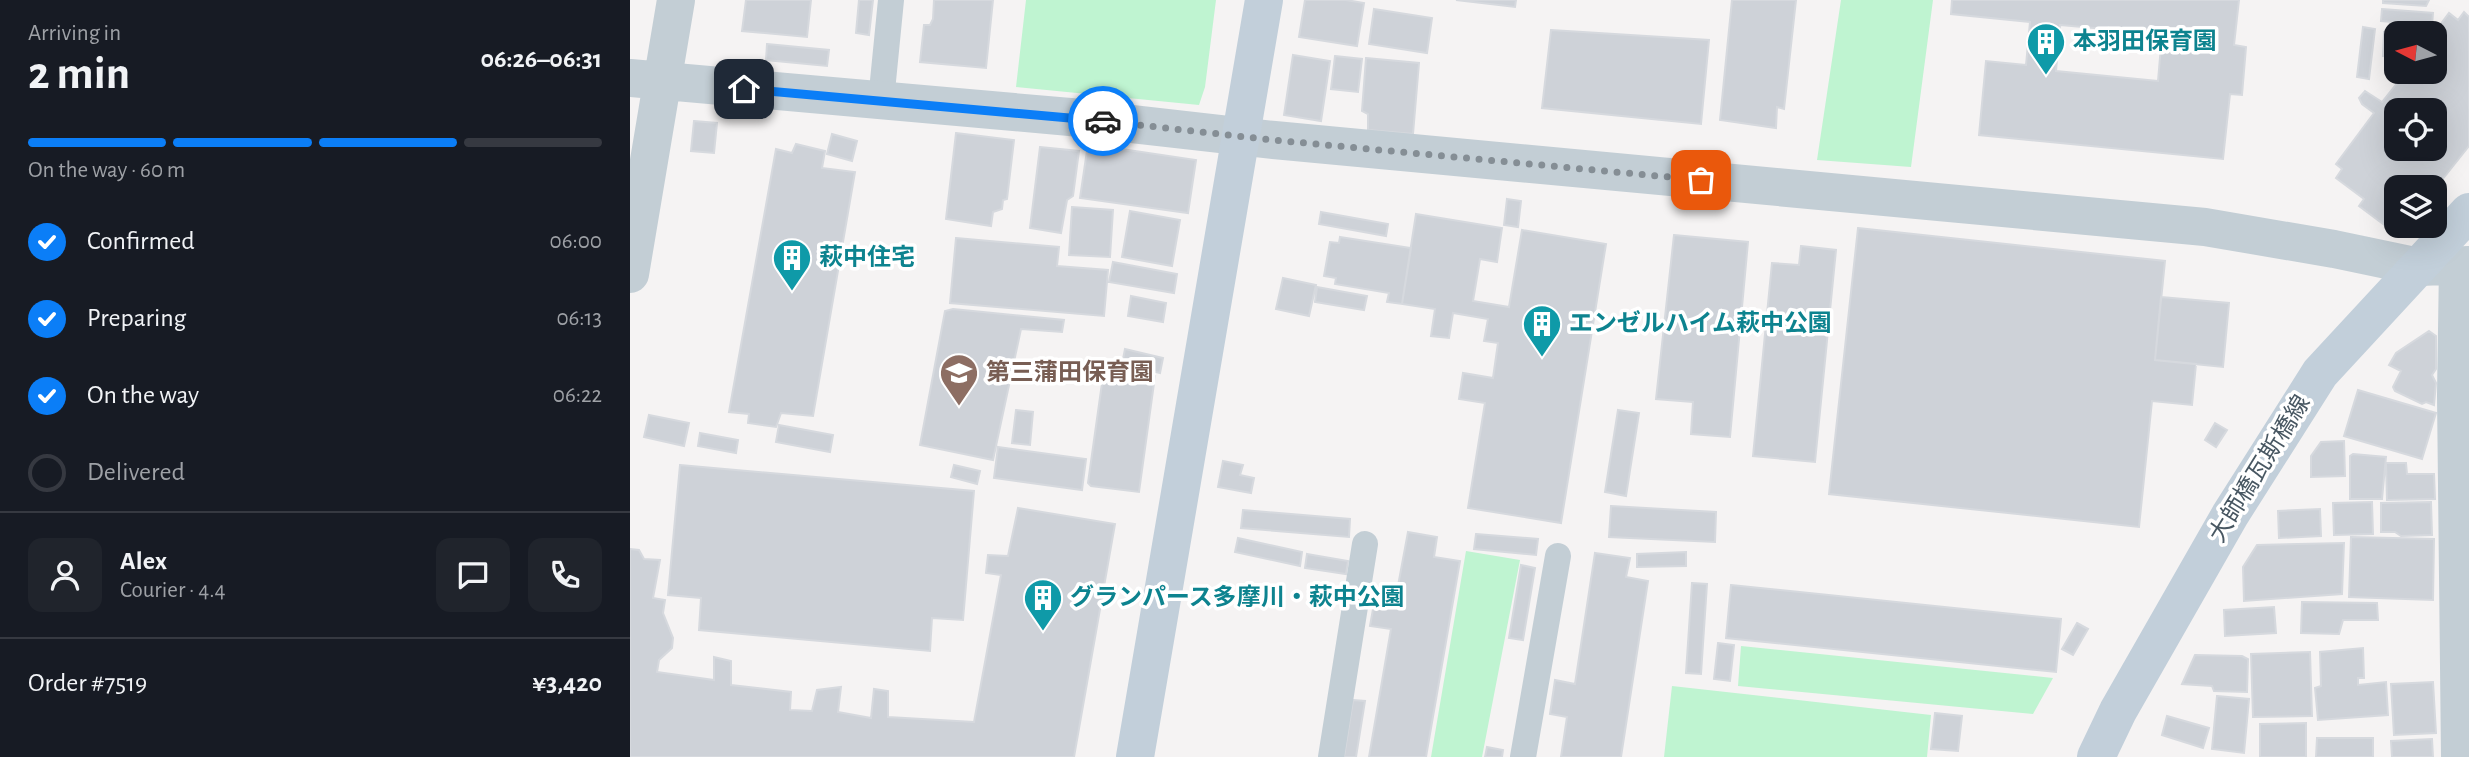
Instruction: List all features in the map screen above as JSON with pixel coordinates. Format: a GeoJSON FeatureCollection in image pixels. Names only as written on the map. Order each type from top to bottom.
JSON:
{"type":"FeatureCollection","features":[{"type":"Feature","properties":{"kind":"street"},"geometry":{"type":"LineString","coordinates":[[630,274],[646,80],[676,0]]}},
{"type":"Feature","properties":{"kind":"street"},"geometry":{"type":"LineString","coordinates":[[1135,757],[1264,0]]}},
{"type":"Feature","properties":{"kind":"street"},"geometry":{"type":"LineString","coordinates":[[646,80],[1070,117],[1241,136],[2204,227],[2420,267],[2463,265],[2456,395],[2463,489],[2464,656],[2460,757]]}},
{"type":"Feature","properties":{"kind":"street","name":"大師橋瓦斯橋線"},"geometry":{"type":"LineString","coordinates":[[2096,757],[2118,712],[2230,515],[2320,373],[2469,212]]}},
{"type":"Feature","properties":{"kind":"lane"},"geometry":{"type":"LineString","coordinates":[[881,101],[891,0]]}},
{"type":"Feature","properties":{"kind":"lane"},"geometry":{"type":"LineString","coordinates":[[1331,757],[1365,544]]}},
{"type":"Feature","properties":{"kind":"lane"},"geometry":{"type":"LineString","coordinates":[[1522,757],[1558,556]]}},
{"type":"Feature","properties":{"kind":"green space"},"geometry":{"type":"Polygon","coordinates":[[[1026,0],[1216,0],[1205,87],[1199,105],[1016,87],[1026,0]]]}},
{"type":"Feature","properties":{"kind":"green space"},"geometry":{"type":"Polygon","coordinates":[[[1841,0],[1933,0],[1911,167],[1817,160],[1841,0]]]}},
{"type":"Feature","properties":{"kind":"green space"},"geometry":{"type":"Polygon","coordinates":[[[1466,551],[1520,560],[1482,757],[1431,757],[1466,551]]]}},
{"type":"Feature","properties":{"kind":"green space"},"geometry":{"type":"Polygon","coordinates":[[[1741,646],[2053,678],[2033,714],[1738,686],[1741,646]]]}},
{"type":"Feature","properties":{"kind":"green space"},"geometry":{"type":"Polygon","coordinates":[[[1672,686],[1931,715],[1927,757],[1664,757],[1672,686]]]}},
{"type":"Feature","properties":{"kind":"building"},"geometry":{"type":"Polygon","coordinates":[[[746,0],[811,0],[807,37],[742,31],[746,0]]]}},
{"type":"Feature","properties":{"kind":"building"},"geometry":{"type":"Polygon","coordinates":[[[859,0],[873,0],[869,35],[856,33],[859,0]]]}},
{"type":"Feature","properties":{"kind":"building"},"geometry":{"type":"Polygon","coordinates":[[[934,0],[993,0],[986,68],[920,62],[924,25],[930,25],[933,19],[934,0]]]}},
{"type":"Feature","properties":{"kind":"building"},"geometry":{"type":"Polygon","coordinates":[[[1305,0],[1364,3],[1357,46],[1299,37],[1305,0]]]}},
{"type":"Feature","properties":{"kind":"building"},"geometry":{"type":"Polygon","coordinates":[[[1456,0],[1516,0],[1515,7],[1456,0]]]}},
{"type":"Feature","properties":{"kind":"building"},"geometry":{"type":"Polygon","coordinates":[[[1732,0],[1796,0],[1784,109],[1777,107],[1776,128],[1720,120],[1732,0]]]}},
{"type":"Feature","properties":{"kind":"building","name":"本羽田保育園"},"geometry":{"type":"Polygon","coordinates":[[[1952,0],[2239,0],[2234,45],[2246,47],[2242,95],[2230,94],[2223,159],[1979,135],[1986,61],[2026,65],[2030,22],[1951,14],[1952,0]],[[2060,25],[2056,71],[2158,81],[2162,34],[2060,25]]]}},
{"type":"Feature","properties":{"kind":"building"},"geometry":{"type":"Polygon","coordinates":[[[2383,0],[2429,0],[2426,6],[2383,3],[2383,0]]]}},
{"type":"Feature","properties":{"kind":"building"},"geometry":{"type":"Polygon","coordinates":[[[1374,9],[1432,18],[1427,53],[1369,44],[1374,9]]]}},
{"type":"Feature","properties":{"kind":"building"},"geometry":{"type":"Polygon","coordinates":[[[2382,9],[2433,13],[2432,21],[2381,21],[2382,9]]]}},
{"type":"Feature","properties":{"kind":"building"},"geometry":{"type":"Polygon","coordinates":[[[2464,12],[2469,17],[2469,146],[2446,175],[2384,175],[2384,225],[2359,206],[2364,199],[2336,178],[2342,169],[2336,164],[2374,113],[2362,104],[2359,98],[2365,91],[2382,102],[2384,100],[2384,161],[2447,161],[2447,98],[2385,98],[2396,84],[2447,84],[2447,21],[2443,21],[2449,13],[2458,20],[2464,12]]]}},
{"type":"Feature","properties":{"kind":"building"},"geometry":{"type":"Polygon","coordinates":[[[2363,27],[2375,29],[2369,79],[2357,77],[2363,27]]]}},
{"type":"Feature","properties":{"kind":"building"},"geometry":{"type":"Polygon","coordinates":[[[1551,30],[1709,40],[1701,124],[1542,108],[1551,30]]]}},
{"type":"Feature","properties":{"kind":"building"},"geometry":{"type":"Polygon","coordinates":[[[767,44],[829,50],[827,66],[766,60],[767,44]]]}},
{"type":"Feature","properties":{"kind":"building"},"geometry":{"type":"Polygon","coordinates":[[[1293,55],[1330,61],[1321,121],[1284,115],[1293,55]]]}},
{"type":"Feature","properties":{"kind":"building"},"geometry":{"type":"Polygon","coordinates":[[[1335,56],[1362,59],[1358,92],[1331,89],[1335,56]]]}},
{"type":"Feature","properties":{"kind":"building"},"geometry":{"type":"Polygon","coordinates":[[[1366,58],[1419,63],[1413,134],[1368,130],[1368,114],[1362,111],[1366,58]]]}},
{"type":"Feature","properties":{"kind":"building"},"geometry":{"type":"Polygon","coordinates":[[[694,121],[717,123],[714,153],[691,151],[694,121]]]}},
{"type":"Feature","properties":{"kind":"building"},"geometry":{"type":"Polygon","coordinates":[[[956,133],[1014,140],[1007,199],[1003,200],[1002,209],[993,212],[991,226],[946,219],[956,133]]]}},
{"type":"Feature","properties":{"kind":"building"},"geometry":{"type":"Polygon","coordinates":[[[832,134],[857,141],[852,161],[827,154],[832,134]]]}},
{"type":"Feature","properties":{"kind":"building","name":"萩中住宅"},"geometry":{"type":"Polygon","coordinates":[[[796,144],[825,151],[822,168],[855,172],[813,416],[781,413],[776,427],[748,423],[749,414],[729,412],[776,149],[792,153],[796,144]]]}},
{"type":"Feature","properties":{"kind":"building"},"geometry":{"type":"Polygon","coordinates":[[[1088,144],[1196,160],[1188,213],[1080,198],[1088,144]]]}},
{"type":"Feature","properties":{"kind":"building"},"geometry":{"type":"Polygon","coordinates":[[[1040,147],[1079,151],[1073,196],[1067,200],[1061,233],[1030,228],[1040,147]]]}},
{"type":"Feature","properties":{"kind":"building"},"geometry":{"type":"Polygon","coordinates":[[[1507,199],[1521,201],[1518,227],[1504,225],[1507,199]]]}},
{"type":"Feature","properties":{"kind":"building"},"geometry":{"type":"Polygon","coordinates":[[[1072,207],[1113,210],[1110,257],[1069,255],[1072,207]]]}},
{"type":"Feature","properties":{"kind":"building"},"geometry":{"type":"Polygon","coordinates":[[[1130,211],[1180,220],[1172,266],[1122,257],[1130,211]]]}},
{"type":"Feature","properties":{"kind":"building"},"geometry":{"type":"Polygon","coordinates":[[[1321,212],[1388,224],[1386,236],[1319,224],[1321,212]]]}},
{"type":"Feature","properties":{"kind":"building","name":"エンゼルハイム萩中公園"},"geometry":{"type":"Polygon","coordinates":[[[1416,214],[1502,228],[1497,262],[1480,259],[1473,301],[1509,307],[1522,230],[1606,244],[1561,523],[1468,508],[1485,403],[1459,399],[1463,373],[1493,378],[1498,343],[1484,341],[1488,319],[1453,313],[1449,338],[1431,336],[1435,309],[1402,304],[1416,214]]]}},
{"type":"Feature","properties":{"kind":"building"},"geometry":{"type":"Polygon","coordinates":[[[1858,228],[2165,261],[2155,360],[2196,364],[2192,405],[2152,401],[2139,527],[1829,494],[1858,228]]]}},
{"type":"Feature","properties":{"kind":"building"},"geometry":{"type":"Polygon","coordinates":[[[1674,235],[1748,242],[1730,437],[1691,434],[1693,402],[1656,399],[1674,235]]]}},
{"type":"Feature","properties":{"kind":"building"},"geometry":{"type":"Polygon","coordinates":[[[1340,237],[1411,248],[1402,304],[1387,302],[1389,293],[1335,284],[1336,278],[1324,276],[1330,242],[1339,243],[1340,237]]]}},
{"type":"Feature","properties":{"kind":"building"},"geometry":{"type":"Polygon","coordinates":[[[956,238],[1059,247],[1057,266],[1108,270],[1104,316],[950,303],[956,238]]]}},
{"type":"Feature","properties":{"kind":"building"},"geometry":{"type":"Polygon","coordinates":[[[1801,246],[1836,250],[1815,462],[1753,456],[1772,263],[1799,265],[1801,246]]]}},
{"type":"Feature","properties":{"kind":"building"},"geometry":{"type":"Polygon","coordinates":[[[1113,262],[1177,274],[1174,293],[1109,282],[1113,262]]]}},
{"type":"Feature","properties":{"kind":"building"},"geometry":{"type":"Polygon","coordinates":[[[1283,278],[1316,285],[1309,316],[1276,309],[1283,278]]]}},
{"type":"Feature","properties":{"kind":"building"},"geometry":{"type":"Polygon","coordinates":[[[1317,287],[1367,296],[1364,310],[1315,302],[1317,287]]]}},
{"type":"Feature","properties":{"kind":"building"},"geometry":{"type":"Polygon","coordinates":[[[1131,296],[1166,303],[1163,322],[1128,316],[1131,296]]]}},
{"type":"Feature","properties":{"kind":"building"},"geometry":{"type":"Polygon","coordinates":[[[2161,297],[2229,303],[2223,367],[2155,360],[2161,297]]]}},
{"type":"Feature","properties":{"kind":"building"},"geometry":{"type":"Polygon","coordinates":[[[953,309],[1064,320],[1062,332],[1021,329],[993,460],[920,445],[945,311],[953,309]]]}},
{"type":"Feature","properties":{"kind":"building"},"geometry":{"type":"Polygon","coordinates":[[[2429,331],[2436,336],[2436,369],[2432,375],[2436,383],[2434,405],[2426,402],[2422,404],[2395,391],[2393,387],[2401,371],[2389,365],[2396,353],[2429,331]]]}},
{"type":"Feature","properties":{"kind":"building"},"geometry":{"type":"Polygon","coordinates":[[[1125,349],[1163,358],[1160,373],[1122,364],[1125,349]]]}},
{"type":"Feature","properties":{"kind":"building"},"geometry":{"type":"Polygon","coordinates":[[[1104,369],[1155,376],[1139,492],[1091,486],[1088,483],[1104,369]]]}},
{"type":"Feature","properties":{"kind":"building"},"geometry":{"type":"Polygon","coordinates":[[[2358,390],[2436,413],[2422,459],[2344,436],[2358,390]]]}},
{"type":"Feature","properties":{"kind":"building"},"geometry":{"type":"Polygon","coordinates":[[[1016,410],[1033,412],[1030,445],[1012,443],[1016,410]]]}},
{"type":"Feature","properties":{"kind":"building"},"geometry":{"type":"Polygon","coordinates":[[[1618,410],[1639,413],[1626,496],[1605,492],[1618,410]]]}},
{"type":"Feature","properties":{"kind":"building"},"geometry":{"type":"Polygon","coordinates":[[[649,415],[689,423],[684,446],[644,437],[649,415]]]}},
{"type":"Feature","properties":{"kind":"building"},"geometry":{"type":"Polygon","coordinates":[[[2215,423],[2227,430],[2216,447],[2205,440],[2215,423]]]}},
{"type":"Feature","properties":{"kind":"building"},"geometry":{"type":"Polygon","coordinates":[[[779,425],[833,435],[830,452],[776,442],[779,425]]]}},
{"type":"Feature","properties":{"kind":"building"},"geometry":{"type":"Polygon","coordinates":[[[700,433],[738,440],[736,453],[698,446],[700,433]]]}},
{"type":"Feature","properties":{"kind":"building"},"geometry":{"type":"Polygon","coordinates":[[[2344,441],[2345,476],[2311,477],[2311,456],[2321,442],[2344,441]]]}},
{"type":"Feature","properties":{"kind":"building"},"geometry":{"type":"Polygon","coordinates":[[[998,447],[1086,459],[1082,490],[994,478],[998,447]]]}},
{"type":"Feature","properties":{"kind":"building"},"geometry":{"type":"Polygon","coordinates":[[[2350,456],[2386,457],[2382,499],[2350,499],[2350,456]]]}},
{"type":"Feature","properties":{"kind":"building"},"geometry":{"type":"Polygon","coordinates":[[[1223,461],[1243,465],[1240,475],[1254,478],[1251,493],[1218,487],[1223,461]]]}},
{"type":"Feature","properties":{"kind":"building"},"geometry":{"type":"Polygon","coordinates":[[[2386,463],[2406,463],[2407,474],[2434,474],[2435,499],[2387,500],[2386,463]]]}},
{"type":"Feature","properties":{"kind":"building"},"geometry":{"type":"Polygon","coordinates":[[[680,465],[974,491],[963,620],[932,618],[930,651],[699,630],[701,598],[668,595],[680,465]]]}},
{"type":"Feature","properties":{"kind":"building"},"geometry":{"type":"Polygon","coordinates":[[[954,465],[980,471],[977,484],[951,477],[954,465]]]}},
{"type":"Feature","properties":{"kind":"building"},"geometry":{"type":"Polygon","coordinates":[[[2372,502],[2373,534],[2334,535],[2333,503],[2372,502]]]}},
{"type":"Feature","properties":{"kind":"building"},"geometry":{"type":"Polygon","coordinates":[[[2431,502],[2432,535],[2401,536],[2395,532],[2381,532],[2381,503],[2431,502]]]}},
{"type":"Feature","properties":{"kind":"building"},"geometry":{"type":"Polygon","coordinates":[[[1611,506],[1716,512],[1715,542],[1609,537],[1611,506]]]}},
{"type":"Feature","properties":{"kind":"building","name":"グランパース多摩川・萩中公園"},"geometry":{"type":"Polygon","coordinates":[[[1018,508],[1115,524],[1074,757],[630,757],[630,549],[639,550],[644,559],[660,560],[653,598],[665,600],[663,613],[673,638],[672,648],[659,660],[657,672],[714,680],[714,657],[731,661],[731,685],[791,692],[790,710],[812,711],[817,690],[841,687],[838,712],[871,718],[874,689],[888,691],[888,717],[974,722],[1001,575],[986,573],[988,555],[1008,556],[1018,508]]]}},
{"type":"Feature","properties":{"kind":"building"},"geometry":{"type":"Polygon","coordinates":[[[2320,509],[2321,536],[2279,538],[2278,511],[2320,509]]]}},
{"type":"Feature","properties":{"kind":"building"},"geometry":{"type":"Polygon","coordinates":[[[1243,510],[1350,519],[1349,537],[1241,528],[1243,510]]]}},
{"type":"Feature","properties":{"kind":"building"},"geometry":{"type":"Polygon","coordinates":[[[1408,532],[1437,537],[1434,557],[1460,561],[1426,757],[1369,757],[1391,629],[1370,626],[1375,598],[1395,602],[1408,532]]]}},
{"type":"Feature","properties":{"kind":"building"},"geometry":{"type":"Polygon","coordinates":[[[1476,534],[1538,539],[1536,555],[1474,549],[1476,534]]]}},
{"type":"Feature","properties":{"kind":"building"},"geometry":{"type":"Polygon","coordinates":[[[2351,537],[2434,539],[2433,600],[2349,597],[2351,537]]]}},
{"type":"Feature","properties":{"kind":"building"},"geometry":{"type":"Polygon","coordinates":[[[1238,538],[1302,552],[1300,566],[1235,552],[1238,538]]]}},
{"type":"Feature","properties":{"kind":"building"},"geometry":{"type":"Polygon","coordinates":[[[2344,543],[2342,594],[2244,601],[2243,567],[2257,545],[2344,543]]]}},
{"type":"Feature","properties":{"kind":"building"},"geometry":{"type":"Polygon","coordinates":[[[1686,552],[1686,566],[1637,567],[1637,554],[1686,552]]]}},
{"type":"Feature","properties":{"kind":"building"},"geometry":{"type":"Polygon","coordinates":[[[1595,553],[1630,558],[1626,577],[1648,581],[1621,757],[1561,757],[1567,717],[1550,714],[1555,680],[1575,684],[1595,553]]]}},
{"type":"Feature","properties":{"kind":"building"},"geometry":{"type":"Polygon","coordinates":[[[1307,554],[1348,561],[1346,574],[1305,568],[1307,554]]]}},
{"type":"Feature","properties":{"kind":"building"},"geometry":{"type":"Polygon","coordinates":[[[1521,565],[1535,568],[1523,640],[1509,638],[1521,565]]]}},
{"type":"Feature","properties":{"kind":"building"},"geometry":{"type":"Polygon","coordinates":[[[1692,583],[1707,584],[1701,674],[1686,673],[1692,583]]]}},
{"type":"Feature","properties":{"kind":"building"},"geometry":{"type":"Polygon","coordinates":[[[1731,585],[2061,619],[2056,672],[1726,638],[1731,585]]]}},
{"type":"Feature","properties":{"kind":"building"},"geometry":{"type":"Polygon","coordinates":[[[2302,602],[2377,603],[2378,620],[2343,620],[2339,634],[2301,633],[2302,602]]]}},
{"type":"Feature","properties":{"kind":"building"},"geometry":{"type":"Polygon","coordinates":[[[2274,607],[2276,633],[2225,636],[2224,610],[2274,607]]]}},
{"type":"Feature","properties":{"kind":"building"},"geometry":{"type":"Polygon","coordinates":[[[2077,623],[2088,629],[2073,655],[2062,649],[2077,623]]]}},
{"type":"Feature","properties":{"kind":"building"},"geometry":{"type":"Polygon","coordinates":[[[1718,643],[1734,645],[1730,681],[1714,679],[1718,643]]]}},
{"type":"Feature","properties":{"kind":"building"},"geometry":{"type":"Polygon","coordinates":[[[2363,648],[2364,678],[2358,678],[2358,685],[2386,682],[2388,715],[2318,720],[2315,688],[2321,686],[2320,652],[2363,648]]]}},
{"type":"Feature","properties":{"kind":"building"},"geometry":{"type":"Polygon","coordinates":[[[2310,652],[2312,716],[2253,717],[2251,654],[2310,652]]]}},
{"type":"Feature","properties":{"kind":"building"},"geometry":{"type":"Polygon","coordinates":[[[2195,655],[2242,656],[2248,659],[2247,692],[2214,691],[2212,686],[2182,684],[2195,655]]]}},
{"type":"Feature","properties":{"kind":"building"},"geometry":{"type":"Polygon","coordinates":[[[2433,682],[2436,733],[2394,735],[2391,684],[2433,682]]]}},
{"type":"Feature","properties":{"kind":"building"},"geometry":{"type":"Polygon","coordinates":[[[2217,696],[2249,699],[2244,753],[2212,749],[2217,696]]]}},
{"type":"Feature","properties":{"kind":"building"},"geometry":{"type":"Polygon","coordinates":[[[1353,700],[1365,701],[1356,757],[1344,757],[1353,700]]]}},
{"type":"Feature","properties":{"kind":"building"},"geometry":{"type":"Polygon","coordinates":[[[1935,713],[1962,716],[1958,751],[1931,749],[1935,713]]]}},
{"type":"Feature","properties":{"kind":"building"},"geometry":{"type":"Polygon","coordinates":[[[2167,716],[2209,728],[2203,748],[2162,735],[2167,716]]]}},
{"type":"Feature","properties":{"kind":"building"},"geometry":{"type":"Polygon","coordinates":[[[2306,723],[2306,757],[2260,757],[2260,724],[2306,723]]]}},
{"type":"Feature","properties":{"kind":"building"},"geometry":{"type":"Polygon","coordinates":[[[2317,738],[2373,738],[2373,757],[2316,757],[2317,738]]]}},
{"type":"Feature","properties":{"kind":"building"},"geometry":{"type":"Polygon","coordinates":[[[2432,739],[2433,757],[2392,757],[2391,741],[2432,739]]]}},
{"type":"Feature","properties":{"kind":"building"},"geometry":{"type":"Polygon","coordinates":[[[1487,747],[1503,750],[1502,757],[1485,757],[1487,747]]]}},
{"type":"Feature","properties":{"kind":"way so far"},"geometry":{"type":"LineString","coordinates":[[1103,121],[1273,140],[1701,180]]}},
{"type":"Feature","properties":{"kind":"place","name":"本羽田保育園"},"geometry":{"type":"Point","coordinates":[2046,76]}},
{"type":"Feature","properties":{"kind":"place","name":"萩中住宅"},"geometry":{"type":"Point","coordinates":[792,292]}},
{"type":"Feature","properties":{"kind":"place","name":"エンゼルハイム萩中公園"},"geometry":{"type":"Point","coordinates":[1542,358]}},
{"type":"Feature","properties":{"kind":"place","name":"第三蒲田保育園"},"geometry":{"type":"Point","coordinates":[959,407]}},
{"type":"Feature","properties":{"kind":"place","name":"グランパース多摩川・萩中公園"},"geometry":{"type":"Point","coordinates":[1043,632]}},
{"type":"Feature","properties":{"kind":"route"},"geometry":{"type":"LineString","coordinates":[[744,89],[1103,121]]}}]}
